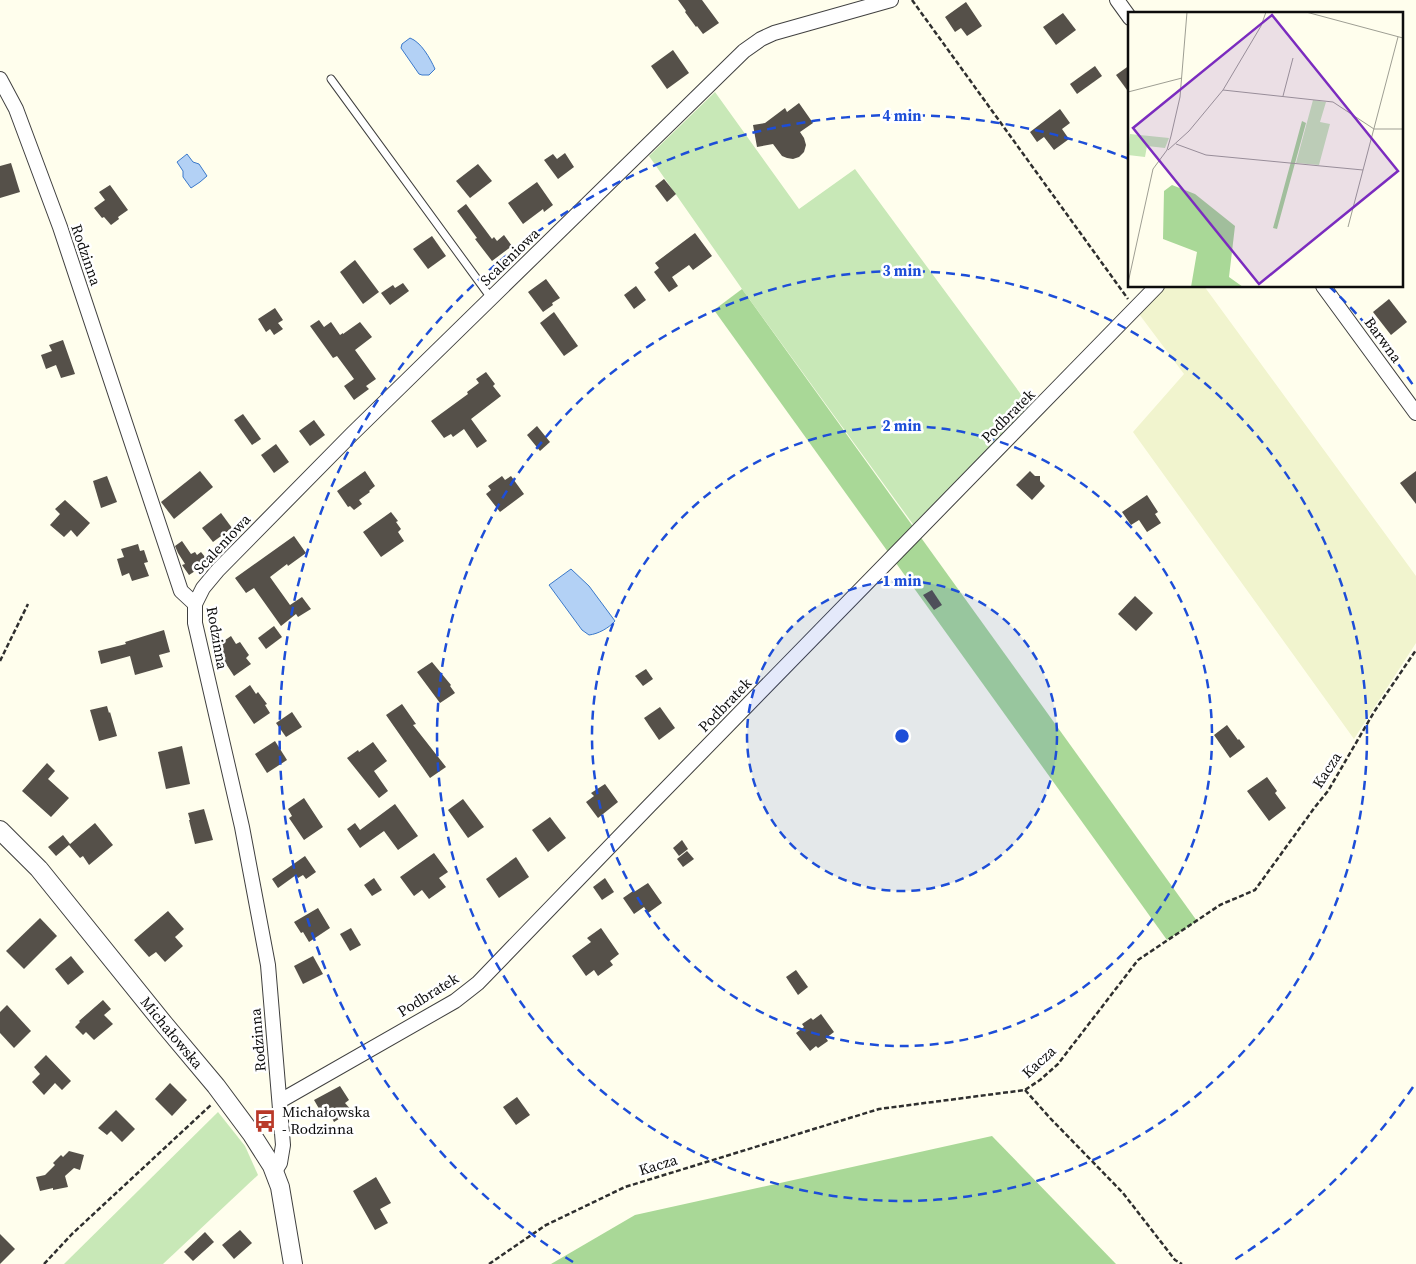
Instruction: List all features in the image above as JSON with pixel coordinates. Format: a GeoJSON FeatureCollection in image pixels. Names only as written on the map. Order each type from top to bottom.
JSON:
{"type":"FeatureCollection","features":[{"type":"Feature","properties":{"kind":"street","name":"Scaleniowa"},"geometry":{"type":"LineString","coordinates":[[195,604],[203,588],[225,563],[352,434],[731,64],[755,43],[774,33],[891,0]]}},
{"type":"Feature","properties":{"kind":"street"},"geometry":{"type":"LineString","coordinates":[[1116,0],[1128,15]]}},
{"type":"Feature","properties":{"kind":"street","name":"Rodzinna"},"geometry":{"type":"LineString","coordinates":[[0,79],[16,109],[60,228],[181,591],[195,604],[195,623],[242,827],[268,965],[283,1145],[280,1164],[275,1171]]}},
{"type":"Feature","properties":{"kind":"street","name":"Podbratek"},"geometry":{"type":"LineString","coordinates":[[281,1108],[454,1001],[478,983],[643,811],[1155,288]]}},
{"type":"Feature","properties":{"kind":"street","name":"Barwna"},"geometry":{"type":"LineString","coordinates":[[1324,288],[1416,413]]}},
{"type":"Feature","properties":{"kind":"street","name":"Michałowska"},"geometry":{"type":"LineString","coordinates":[[0,830],[39,869],[251,1133],[275,1171],[280,1186],[293,1264]]}},
{"type":"Feature","properties":{"kind":"lane"},"geometry":{"type":"LineString","coordinates":[[331,79],[491,298]]}},
{"type":"Feature","properties":{"kind":"lane"},"geometry":{"type":"LineString","coordinates":[[251,1133],[281,1108]]}},
{"type":"Feature","properties":{"kind":"path"},"geometry":{"type":"LineString","coordinates":[[912,0],[1135,309]]}},
{"type":"Feature","properties":{"kind":"path"},"geometry":{"type":"LineString","coordinates":[[0,661],[28,604]]}},
{"type":"Feature","properties":{"kind":"path","name":"Kacza"},"geometry":{"type":"LineString","coordinates":[[489,1264],[546,1225],[625,1187],[879,1109],[1025,1090],[1058,1064],[1138,960],[1220,905],[1255,890],[1328,791],[1374,712],[1416,650]]}},
{"type":"Feature","properties":{"kind":"path"},"geometry":{"type":"LineString","coordinates":[[1025,1090],[1123,1193],[1175,1260],[1182,1264]]}},
{"type":"Feature","properties":{"kind":"path"},"geometry":{"type":"LineString","coordinates":[[44,1264],[72,1234],[222,1095]]}},
{"type":"Feature","properties":{"kind":"green space"},"geometry":{"type":"Polygon","coordinates":[[[715,92],[799,209],[855,169],[1031,408],[915,527],[742,289],[649,156],[715,92]]]}},
{"type":"Feature","properties":{"kind":"green space"},"geometry":{"type":"Polygon","coordinates":[[[1163,288],[1205,288],[1416,576],[1416,643],[1354,739],[1133,432],[1184,374],[1139,314],[1163,288]]]}},
{"type":"Feature","properties":{"kind":"green space"},"geometry":{"type":"Polygon","coordinates":[[[742,289],[1197,921],[1167,940],[714,310],[742,289]]]}},
{"type":"Feature","properties":{"kind":"green space"},"geometry":{"type":"Polygon","coordinates":[[[218,1112],[245,1146],[258,1175],[163,1264],[64,1264],[218,1112]]]}},
{"type":"Feature","properties":{"kind":"green space"},"geometry":{"type":"Polygon","coordinates":[[[992,1136],[1116,1264],[551,1264],[635,1215],[992,1136]]]}},
{"type":"Feature","properties":{"kind":"water"},"geometry":{"type":"Polygon","coordinates":[[[410,38],[428,55],[435,69],[429,75],[419,74],[401,48],[402,44],[410,38]]]}},
{"type":"Feature","properties":{"kind":"water"},"geometry":{"type":"Polygon","coordinates":[[[187,154],[193,162],[199,164],[207,176],[191,188],[183,177],[183,171],[177,162],[187,154]]]}},
{"type":"Feature","properties":{"kind":"water"},"geometry":{"type":"Polygon","coordinates":[[[571,569],[589,586],[615,621],[600,632],[589,635],[582,630],[549,585],[571,569]]]}},
{"type":"Feature","properties":{"kind":"building"},"geometry":{"type":"Polygon","coordinates":[[[678,0],[702,0],[719,23],[703,34],[678,0]]]}},
{"type":"Feature","properties":{"kind":"building"},"geometry":{"type":"Polygon","coordinates":[[[966,2],[982,26],[967,36],[961,28],[955,32],[945,17],[966,2]]]}},
{"type":"Feature","properties":{"kind":"building"},"geometry":{"type":"Polygon","coordinates":[[[1063,13],[1076,30],[1056,45],[1043,27],[1063,13]]]}},
{"type":"Feature","properties":{"kind":"building"},"geometry":{"type":"Polygon","coordinates":[[[673,50],[689,73],[667,89],[651,66],[673,50]]]}},
{"type":"Feature","properties":{"kind":"building"},"geometry":{"type":"Polygon","coordinates":[[[1095,66],[1102,76],[1077,94],[1070,84],[1095,66]]]}},
{"type":"Feature","properties":{"kind":"building"},"geometry":{"type":"Polygon","coordinates":[[[1128,66],[1128,91],[1116,75],[1128,66]]]}},
{"type":"Feature","properties":{"kind":"building"},"geometry":{"type":"Polygon","coordinates":[[[799,103],[813,123],[800,132],[806,145],[804,152],[799,157],[793,159],[782,156],[773,144],[757,147],[753,125],[765,123],[785,108],[787,112],[799,103]]]}},
{"type":"Feature","properties":{"kind":"building"},"geometry":{"type":"Polygon","coordinates":[[[1060,109],[1070,123],[1062,129],[1069,139],[1054,150],[1044,137],[1037,142],[1030,132],[1060,109]]]}},
{"type":"Feature","properties":{"kind":"building"},"geometry":{"type":"Polygon","coordinates":[[[565,153],[574,167],[558,179],[544,160],[553,154],[557,159],[565,153]]]}},
{"type":"Feature","properties":{"kind":"building"},"geometry":{"type":"Polygon","coordinates":[[[11,163],[20,192],[0,198],[0,166],[11,163]]]}},
{"type":"Feature","properties":{"kind":"building"},"geometry":{"type":"Polygon","coordinates":[[[478,164],[492,181],[470,198],[456,181],[478,164]]]}},
{"type":"Feature","properties":{"kind":"building"},"geometry":{"type":"Polygon","coordinates":[[[664,179],[676,194],[667,202],[655,186],[664,179]]]}},
{"type":"Feature","properties":{"kind":"building"},"geometry":{"type":"Polygon","coordinates":[[[537,182],[553,205],[544,212],[543,209],[523,224],[508,203],[537,182]]]}},
{"type":"Feature","properties":{"kind":"building"},"geometry":{"type":"Polygon","coordinates":[[[110,185],[128,210],[111,225],[94,208],[105,200],[99,192],[110,185]]]}},
{"type":"Feature","properties":{"kind":"building"},"geometry":{"type":"Polygon","coordinates":[[[466,204],[492,239],[494,237],[497,241],[504,235],[512,246],[492,261],[457,211],[466,204]]]}},
{"type":"Feature","properties":{"kind":"building"},"geometry":{"type":"Polygon","coordinates":[[[695,233],[712,256],[693,270],[689,265],[672,277],[678,286],[669,292],[654,272],[659,268],[655,263],[695,233]]]}},
{"type":"Feature","properties":{"kind":"building"},"geometry":{"type":"Polygon","coordinates":[[[432,236],[446,256],[428,269],[413,249],[432,236]]]}},
{"type":"Feature","properties":{"kind":"building"},"geometry":{"type":"Polygon","coordinates":[[[355,260],[379,292],[363,304],[340,272],[355,260]]]}},
{"type":"Feature","properties":{"kind":"building"},"geometry":{"type":"Polygon","coordinates":[[[546,279],[560,298],[543,312],[528,292],[546,279]]]}},
{"type":"Feature","properties":{"kind":"building"},"geometry":{"type":"Polygon","coordinates":[[[403,283],[409,291],[390,305],[381,293],[393,285],[395,288],[403,283]]]}},
{"type":"Feature","properties":{"kind":"building"},"geometry":{"type":"Polygon","coordinates":[[[636,286],[646,300],[634,309],[624,295],[636,286]]]}},
{"type":"Feature","properties":{"kind":"building"},"geometry":{"type":"Polygon","coordinates":[[[1389,299],[1407,322],[1391,335],[1373,312],[1389,299]]]}},
{"type":"Feature","properties":{"kind":"building"},"geometry":{"type":"Polygon","coordinates":[[[275,308],[283,320],[278,323],[283,329],[274,335],[270,329],[266,332],[258,319],[275,308]]]}},
{"type":"Feature","properties":{"kind":"building"},"geometry":{"type":"Polygon","coordinates":[[[554,312],[578,346],[564,356],[540,323],[554,312]]]}},
{"type":"Feature","properties":{"kind":"building"},"geometry":{"type":"Polygon","coordinates":[[[319,320],[324,327],[331,322],[340,335],[360,322],[372,337],[355,350],[376,379],[366,386],[369,389],[354,400],[344,386],[354,379],[337,356],[333,358],[310,326],[319,320]]]}},
{"type":"Feature","properties":{"kind":"building"},"geometry":{"type":"Polygon","coordinates":[[[63,340],[75,374],[61,378],[56,365],[46,369],[41,355],[52,351],[49,345],[63,340]]]}},
{"type":"Feature","properties":{"kind":"building"},"geometry":{"type":"Polygon","coordinates":[[[486,372],[501,396],[471,419],[487,441],[477,448],[464,429],[453,437],[451,434],[444,438],[431,421],[468,394],[467,392],[479,383],[476,379],[486,372]]]}},
{"type":"Feature","properties":{"kind":"building"},"geometry":{"type":"Polygon","coordinates":[[[243,414],[261,439],[252,445],[234,420],[243,414]]]}},
{"type":"Feature","properties":{"kind":"building"},"geometry":{"type":"Polygon","coordinates":[[[314,420],[325,435],[310,446],[299,431],[314,420]]]}},
{"type":"Feature","properties":{"kind":"building"},"geometry":{"type":"Polygon","coordinates":[[[537,426],[550,442],[540,451],[527,435],[537,426]]]}},
{"type":"Feature","properties":{"kind":"building"},"geometry":{"type":"Polygon","coordinates":[[[276,444],[289,462],[274,473],[261,455],[276,444]]]}},
{"type":"Feature","properties":{"kind":"building"},"geometry":{"type":"Polygon","coordinates":[[[200,471],[213,487],[174,519],[161,502],[200,471]]]}},
{"type":"Feature","properties":{"kind":"building"},"geometry":{"type":"Polygon","coordinates":[[[365,471],[375,486],[359,500],[362,504],[354,510],[350,506],[348,507],[337,491],[365,471]]]}},
{"type":"Feature","properties":{"kind":"building"},"geometry":{"type":"Polygon","coordinates":[[[1030,471],[1035,476],[1040,476],[1040,481],[1045,486],[1032,500],[1016,485],[1030,471]]]}},
{"type":"Feature","properties":{"kind":"building"},"geometry":{"type":"Polygon","coordinates":[[[1416,471],[1416,504],[1400,483],[1416,471]]]}},
{"type":"Feature","properties":{"kind":"building"},"geometry":{"type":"Polygon","coordinates":[[[107,476],[117,502],[101,508],[93,481],[107,476]]]}},
{"type":"Feature","properties":{"kind":"building"},"geometry":{"type":"Polygon","coordinates":[[[502,476],[505,480],[511,476],[524,494],[500,512],[486,494],[491,490],[488,486],[502,476]]]}},
{"type":"Feature","properties":{"kind":"building"},"geometry":{"type":"Polygon","coordinates":[[[1147,495],[1158,512],[1155,514],[1161,523],[1147,532],[1139,520],[1131,525],[1122,512],[1147,495]]]}},
{"type":"Feature","properties":{"kind":"building"},"geometry":{"type":"Polygon","coordinates":[[[65,500],[90,523],[77,537],[71,530],[64,537],[50,525],[60,514],[55,509],[65,500]]]}},
{"type":"Feature","properties":{"kind":"building"},"geometry":{"type":"Polygon","coordinates":[[[391,512],[398,521],[396,522],[401,529],[398,532],[404,541],[381,557],[363,532],[391,512]]]}},
{"type":"Feature","properties":{"kind":"building"},"geometry":{"type":"Polygon","coordinates":[[[221,513],[232,528],[213,542],[202,528],[221,513]]]}},
{"type":"Feature","properties":{"kind":"building"},"geometry":{"type":"Polygon","coordinates":[[[294,536],[306,553],[270,577],[290,605],[302,597],[311,609],[298,617],[296,614],[281,626],[254,588],[246,593],[235,578],[294,536]]]}},
{"type":"Feature","properties":{"kind":"building"},"geometry":{"type":"Polygon","coordinates":[[[182,541],[191,554],[195,552],[197,555],[201,552],[209,562],[189,575],[182,565],[185,564],[175,546],[182,541]]]}},
{"type":"Feature","properties":{"kind":"building"},"geometry":{"type":"Polygon","coordinates":[[[138,544],[140,551],[144,550],[148,562],[144,563],[149,576],[132,581],[129,573],[122,576],[117,559],[124,557],[121,549],[138,544]]]}},
{"type":"Feature","properties":{"kind":"building"},"geometry":{"type":"Polygon","coordinates":[[[932,590],[942,605],[934,610],[923,595],[932,590]]]}},
{"type":"Feature","properties":{"kind":"building"},"geometry":{"type":"Polygon","coordinates":[[[1135,596],[1153,613],[1136,631],[1118,614],[1135,596]]]}},
{"type":"Feature","properties":{"kind":"building"},"geometry":{"type":"Polygon","coordinates":[[[274,626],[282,637],[266,649],[258,638],[274,626]]]}},
{"type":"Feature","properties":{"kind":"building"},"geometry":{"type":"Polygon","coordinates":[[[164,630],[170,652],[159,655],[163,667],[135,675],[130,656],[101,664],[98,651],[126,644],[125,642],[164,630]]]}},
{"type":"Feature","properties":{"kind":"building"},"geometry":{"type":"Polygon","coordinates":[[[231,636],[236,644],[240,642],[249,655],[246,658],[251,664],[234,676],[215,647],[231,636]]]}},
{"type":"Feature","properties":{"kind":"building"},"geometry":{"type":"Polygon","coordinates":[[[432,662],[451,685],[455,693],[440,703],[417,672],[432,662]]]}},
{"type":"Feature","properties":{"kind":"building"},"geometry":{"type":"Polygon","coordinates":[[[646,669],[653,679],[643,686],[635,676],[646,669]]]}},
{"type":"Feature","properties":{"kind":"building"},"geometry":{"type":"Polygon","coordinates":[[[250,685],[256,694],[258,692],[267,704],[265,705],[270,713],[254,724],[235,696],[250,685]]]}},
{"type":"Feature","properties":{"kind":"building"},"geometry":{"type":"Polygon","coordinates":[[[402,704],[416,724],[413,725],[446,767],[430,778],[386,715],[402,704]]]}},
{"type":"Feature","properties":{"kind":"building"},"geometry":{"type":"Polygon","coordinates":[[[107,706],[117,736],[99,741],[90,710],[107,706]]]}},
{"type":"Feature","properties":{"kind":"building"},"geometry":{"type":"Polygon","coordinates":[[[660,707],[675,728],[659,740],[644,718],[660,707]]]}},
{"type":"Feature","properties":{"kind":"building"},"geometry":{"type":"Polygon","coordinates":[[[292,712],[302,727],[286,737],[276,723],[292,712]]]}},
{"type":"Feature","properties":{"kind":"building"},"geometry":{"type":"Polygon","coordinates":[[[1227,725],[1245,747],[1230,758],[1214,735],[1227,725]]]}},
{"type":"Feature","properties":{"kind":"building"},"geometry":{"type":"Polygon","coordinates":[[[275,741],[287,760],[267,773],[255,754],[275,741]]]}},
{"type":"Feature","properties":{"kind":"building"},"geometry":{"type":"Polygon","coordinates":[[[373,742],[387,761],[374,771],[388,791],[379,798],[347,758],[373,742]]]}},
{"type":"Feature","properties":{"kind":"building"},"geometry":{"type":"Polygon","coordinates":[[[182,746],[190,784],[166,789],[158,752],[182,746]]]}},
{"type":"Feature","properties":{"kind":"building"},"geometry":{"type":"Polygon","coordinates":[[[47,763],[55,771],[48,779],[69,798],[51,817],[22,791],[47,763]]]}},
{"type":"Feature","properties":{"kind":"building"},"geometry":{"type":"Polygon","coordinates":[[[1267,777],[1277,791],[1275,793],[1286,808],[1269,821],[1247,791],[1267,777]]]}},
{"type":"Feature","properties":{"kind":"building"},"geometry":{"type":"Polygon","coordinates":[[[605,784],[618,802],[598,818],[586,802],[594,796],[591,793],[605,784]]]}},
{"type":"Feature","properties":{"kind":"building"},"geometry":{"type":"Polygon","coordinates":[[[304,798],[323,827],[304,840],[289,818],[292,816],[288,809],[304,798]]]}},
{"type":"Feature","properties":{"kind":"building"},"geometry":{"type":"Polygon","coordinates":[[[463,799],[484,827],[468,838],[448,810],[463,799]]]}},
{"type":"Feature","properties":{"kind":"building"},"geometry":{"type":"Polygon","coordinates":[[[395,804],[418,836],[398,850],[384,831],[360,848],[347,829],[355,823],[360,830],[395,804]]]}},
{"type":"Feature","properties":{"kind":"building"},"geometry":{"type":"Polygon","coordinates":[[[204,809],[213,840],[195,844],[188,813],[204,809]]]}},
{"type":"Feature","properties":{"kind":"building"},"geometry":{"type":"Polygon","coordinates":[[[550,817],[566,838],[548,852],[532,830],[550,817]]]}},
{"type":"Feature","properties":{"kind":"building"},"geometry":{"type":"Polygon","coordinates":[[[95,823],[113,845],[89,865],[83,856],[80,858],[69,845],[56,856],[48,847],[63,835],[70,844],[95,823]]]}},
{"type":"Feature","properties":{"kind":"building"},"geometry":{"type":"Polygon","coordinates":[[[682,840],[688,849],[679,856],[673,848],[682,840]]]}},
{"type":"Feature","properties":{"kind":"building"},"geometry":{"type":"Polygon","coordinates":[[[687,851],[694,859],[683,867],[677,859],[687,851]]]}},
{"type":"Feature","properties":{"kind":"building"},"geometry":{"type":"Polygon","coordinates":[[[434,853],[448,872],[439,878],[446,887],[429,899],[422,890],[414,896],[400,877],[434,853]]]}},
{"type":"Feature","properties":{"kind":"building"},"geometry":{"type":"Polygon","coordinates":[[[305,856],[316,872],[306,879],[303,875],[298,878],[296,875],[278,888],[272,879],[305,856]]]}},
{"type":"Feature","properties":{"kind":"building"},"geometry":{"type":"Polygon","coordinates":[[[516,857],[529,877],[499,898],[486,879],[516,857]]]}},
{"type":"Feature","properties":{"kind":"building"},"geometry":{"type":"Polygon","coordinates":[[[374,878],[382,890],[372,896],[364,885],[374,878]]]}},
{"type":"Feature","properties":{"kind":"building"},"geometry":{"type":"Polygon","coordinates":[[[605,878],[614,892],[602,900],[593,887],[605,878]]]}},
{"type":"Feature","properties":{"kind":"building"},"geometry":{"type":"Polygon","coordinates":[[[648,883],[662,903],[648,913],[644,907],[634,914],[623,898],[648,883]]]}},
{"type":"Feature","properties":{"kind":"building"},"geometry":{"type":"Polygon","coordinates":[[[318,908],[330,928],[309,942],[294,922],[318,908]]]}},
{"type":"Feature","properties":{"kind":"building"},"geometry":{"type":"Polygon","coordinates":[[[168,911],[184,929],[175,937],[183,946],[165,962],[156,952],[149,957],[134,940],[168,911]]]}},
{"type":"Feature","properties":{"kind":"building"},"geometry":{"type":"Polygon","coordinates":[[[40,918],[57,936],[24,969],[6,951],[40,918]]]}},
{"type":"Feature","properties":{"kind":"building"},"geometry":{"type":"Polygon","coordinates":[[[351,928],[361,945],[350,951],[340,934],[351,928]]]}},
{"type":"Feature","properties":{"kind":"building"},"geometry":{"type":"Polygon","coordinates":[[[601,928],[619,954],[610,961],[613,965],[598,976],[594,970],[586,976],[572,956],[591,942],[587,938],[601,928]]]}},
{"type":"Feature","properties":{"kind":"building"},"geometry":{"type":"Polygon","coordinates":[[[71,956],[84,972],[68,985],[55,969],[71,956]]]}},
{"type":"Feature","properties":{"kind":"building"},"geometry":{"type":"Polygon","coordinates":[[[313,956],[323,974],[303,984],[294,966],[313,956]]]}},
{"type":"Feature","properties":{"kind":"building"},"geometry":{"type":"Polygon","coordinates":[[[796,970],[808,987],[798,995],[786,977],[796,970]]]}},
{"type":"Feature","properties":{"kind":"building"},"geometry":{"type":"Polygon","coordinates":[[[103,1000],[111,1009],[104,1015],[113,1024],[94,1040],[86,1032],[83,1035],[75,1027],[79,1021],[103,1000]]]}},
{"type":"Feature","properties":{"kind":"building"},"geometry":{"type":"Polygon","coordinates":[[[7,1005],[31,1031],[14,1048],[0,1033],[0,1012],[7,1005]]]}},
{"type":"Feature","properties":{"kind":"building"},"geometry":{"type":"Polygon","coordinates":[[[821,1014],[834,1032],[826,1038],[828,1041],[810,1051],[796,1033],[804,1027],[802,1024],[811,1018],[813,1020],[821,1014]]]}},
{"type":"Feature","properties":{"kind":"building"},"geometry":{"type":"Polygon","coordinates":[[[46,1055],[71,1081],[62,1090],[55,1083],[44,1095],[32,1082],[40,1074],[34,1067],[46,1055]]]}},
{"type":"Feature","properties":{"kind":"building"},"geometry":{"type":"Polygon","coordinates":[[[170,1083],[187,1100],[172,1116],[155,1099],[170,1083]]]}},
{"type":"Feature","properties":{"kind":"building"},"geometry":{"type":"Polygon","coordinates":[[[340,1086],[349,1100],[345,1103],[352,1111],[334,1122],[327,1108],[321,1112],[314,1100],[340,1086]]]}},
{"type":"Feature","properties":{"kind":"building"},"geometry":{"type":"Polygon","coordinates":[[[517,1097],[530,1115],[516,1125],[503,1107],[517,1097]]]}},
{"type":"Feature","properties":{"kind":"building"},"geometry":{"type":"Polygon","coordinates":[[[116,1110],[135,1129],[122,1142],[111,1131],[107,1135],[98,1128],[116,1110]]]}},
{"type":"Feature","properties":{"kind":"building"},"geometry":{"type":"Polygon","coordinates":[[[69,1151],[84,1155],[80,1170],[74,1168],[65,1176],[68,1187],[40,1191],[36,1177],[45,1175],[55,1165],[53,1163],[61,1155],[63,1157],[69,1151]]]}},
{"type":"Feature","properties":{"kind":"building"},"geometry":{"type":"Polygon","coordinates":[[[376,1177],[391,1203],[380,1209],[388,1223],[375,1230],[353,1191],[376,1177]]]}},
{"type":"Feature","properties":{"kind":"building"},"geometry":{"type":"Polygon","coordinates":[[[240,1230],[252,1243],[234,1259],[222,1245],[240,1230]]]}},
{"type":"Feature","properties":{"kind":"building"},"geometry":{"type":"Polygon","coordinates":[[[205,1232],[214,1242],[193,1261],[184,1252],[205,1232]]]}},
{"type":"Feature","properties":{"kind":"building"},"geometry":{"type":"Polygon","coordinates":[[[0,1234],[15,1249],[0,1264],[0,1234]]]}},
{"type":"Feature","properties":{"kind":"place","name":"Michałowska - Rodzinna"},"geometry":{"type":"Point","coordinates":[265,1121]}}]}
